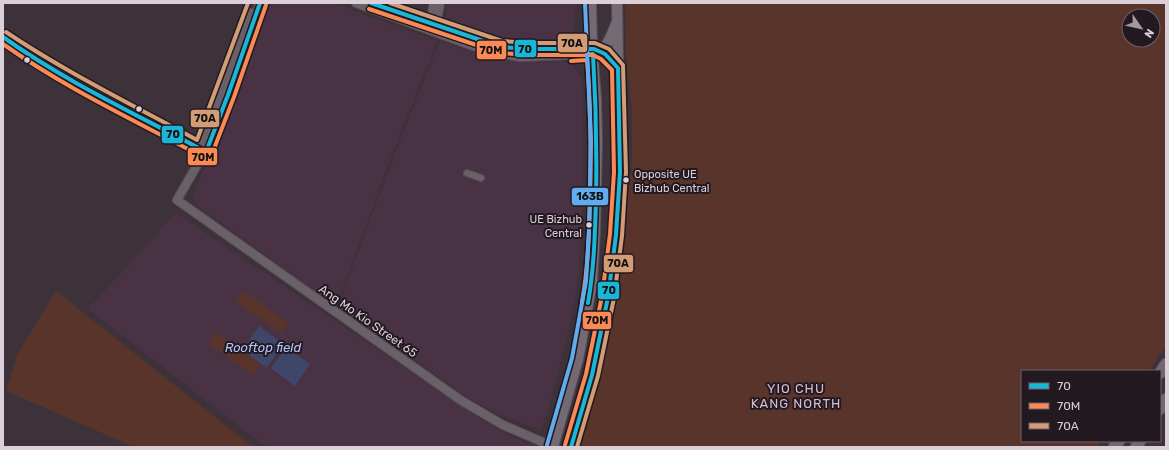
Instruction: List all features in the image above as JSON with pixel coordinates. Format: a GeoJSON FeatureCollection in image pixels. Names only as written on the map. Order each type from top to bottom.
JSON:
{"type":"FeatureCollection","features":[{"type":"Feature","properties":{"kind":"main road"},"geometry":{"type":"LineString","coordinates":[[553,447],[578,359],[592,282],[597,141],[595,51],[591,3]]}},
{"type":"Feature","properties":{"kind":"main road"},"geometry":{"type":"LineString","coordinates":[[571,447],[592,375],[608,297],[616,235],[620,172],[617,3]]}},
{"type":"Feature","properties":{"kind":"main road"},"geometry":{"type":"LineString","coordinates":[[595,51],[607,43],[617,21]]}},
{"type":"Feature","properties":{"kind":"main road"},"geometry":{"type":"LineString","coordinates":[[595,51],[608,56],[618,68]]}},
{"type":"Feature","properties":{"kind":"street"},"geometry":{"type":"LineString","coordinates":[[203,151],[254,3]]}},
{"type":"Feature","properties":{"kind":"street"},"geometry":{"type":"LineString","coordinates":[[203,151],[228,95],[260,3]]}},
{"type":"Feature","properties":{"kind":"street"},"geometry":{"type":"LineString","coordinates":[[356,3],[433,28],[507,48],[595,51]]}},
{"type":"Feature","properties":{"kind":"street"},"geometry":{"type":"LineString","coordinates":[[371,3],[433,28]]}},
{"type":"Feature","properties":{"kind":"street"},"geometry":{"type":"LineString","coordinates":[[433,28],[434,3]]}},
{"type":"Feature","properties":{"kind":"street"},"geometry":{"type":"LineString","coordinates":[[433,28],[440,3]]}},
{"type":"Feature","properties":{"kind":"street"},"geometry":{"type":"LineString","coordinates":[[3,37],[27,54],[64,76],[203,151]]}},
{"type":"Feature","properties":{"kind":"street","name":"Ang Mo Kio Street 65"},"geometry":{"type":"LineString","coordinates":[[203,151],[200,160],[177,200],[359,330],[462,401],[503,425],[553,447]]}},
{"type":"Feature","properties":{"kind":"street"},"geometry":{"type":"LineString","coordinates":[[467,173],[481,178]]}},
{"type":"Feature","properties":{"kind":"shaded area"},"geometry":{"type":"Polygon","coordinates":[[[264,3],[333,3],[437,41],[394,149],[336,306],[198,206],[194,200],[194,193],[234,89],[264,3]]]}},
{"type":"Feature","properties":{"kind":"shaded area"},"geometry":{"type":"Polygon","coordinates":[[[447,3],[575,3],[573,37],[557,44],[508,43],[445,23],[447,3]]]}},
{"type":"Feature","properties":{"kind":"shaded area"},"geometry":{"type":"Polygon","coordinates":[[[625,3],[1166,3],[1166,345],[1150,370],[1021,370],[1021,442],[1100,442],[1097,447],[580,447],[602,364],[612,316],[616,269],[632,168],[632,111],[626,59],[625,3]]]}},
{"type":"Feature","properties":{"kind":"shaded area"},"geometry":{"type":"Polygon","coordinates":[[[440,41],[492,58],[516,60],[561,60],[572,65],[581,77],[583,104],[582,212],[579,273],[569,329],[548,410],[541,430],[500,415],[465,396],[338,307],[396,151],[440,41]]]}},
{"type":"Feature","properties":{"kind":"shaded area"},"geometry":{"type":"Polygon","coordinates":[[[176,213],[486,422],[510,436],[537,447],[266,447],[88,309],[176,213]]]}},
{"type":"Feature","properties":{"kind":"shaded area"},"geometry":{"type":"Polygon","coordinates":[[[56,291],[253,447],[134,447],[6,391],[18,353],[56,291]]]}},
{"type":"Feature","properties":{"kind":"shaded area","name":"Rooftop field"},"geometry":{"type":"Polygon","coordinates":[[[244,291],[289,323],[281,333],[236,302],[244,291]]]}},
{"type":"Feature","properties":{"kind":"shaded area"},"geometry":{"type":"Polygon","coordinates":[[[216,332],[261,365],[253,375],[208,344],[216,332]]]}},
{"type":"Feature","properties":{"kind":"water","name":"Rooftop field"},"geometry":{"type":"Polygon","coordinates":[[[259,326],[283,344],[267,368],[242,350],[259,326]]]}},
{"type":"Feature","properties":{"kind":"water","name":"Rooftop field"},"geometry":{"type":"Polygon","coordinates":[[[286,347],[310,364],[295,386],[271,368],[286,347]]]}},
{"type":"Feature","properties":{"kind":"transit line","name":"70A"},"geometry":{"type":"LineString","coordinates":[[6,32],[76,75],[197,140],[248,3]]}},
{"type":"Feature","properties":{"kind":"transit line","name":"70"},"geometry":{"type":"LineString","coordinates":[[3,37],[52,69],[103,98],[206,152],[228,95],[260,3]]}},
{"type":"Feature","properties":{"kind":"transit line","name":"70"},"geometry":{"type":"LineString","coordinates":[[371,3],[501,47],[530,49],[594,49],[605,54],[618,68],[620,172],[616,235],[608,297],[592,375],[571,447]]}},
{"type":"Feature","properties":{"kind":"transit line","name":"70A"},"geometry":{"type":"LineString","coordinates":[[390,3],[502,41],[530,43],[595,43],[609,49],[623,65],[626,172],[622,236],[614,298],[598,376],[577,447]]}},
{"type":"Feature","properties":{"kind":"transit line","name":"163B"},"geometry":{"type":"LineString","coordinates":[[547,445],[572,358],[586,281],[589,231],[591,141],[585,3]]}},
{"type":"Feature","properties":{"kind":"transit line","name":"70M"},"geometry":{"type":"LineString","coordinates":[[3,44],[76,90],[207,158],[212,154],[234,97],[266,5]]}},
{"type":"Feature","properties":{"kind":"transit line","name":"70M"},"geometry":{"type":"LineString","coordinates":[[369,9],[500,53],[530,55],[593,55],[601,59],[612,70],[614,172],[610,234],[602,296],[586,374],[565,445]]}},
{"type":"Feature","properties":{"kind":"transit line","name":"70"},"geometry":{"type":"LineString","coordinates":[[571,55],[593,54],[596,127],[596,200],[595,239],[588,303]]}},
{"type":"Feature","properties":{"kind":"transit line","name":"70M"},"geometry":{"type":"LineString","coordinates":[[571,61],[587,60],[589,95],[591,148],[589,226],[587,265],[582,302]]}},
{"type":"Feature","properties":{"kind":"place","name":"Opposite UE Bizhub Central"},"geometry":{"type":"Point","coordinates":[626,180]}},
{"type":"Feature","properties":{"kind":"place","name":"UE Bizhub Central"},"geometry":{"type":"Point","coordinates":[589,225]}},
{"type":"Feature","properties":{"kind":"district","name":"YIO CHU KANG NORTH"},"geometry":{"type":"Point","coordinates":[796,396]}}]}
